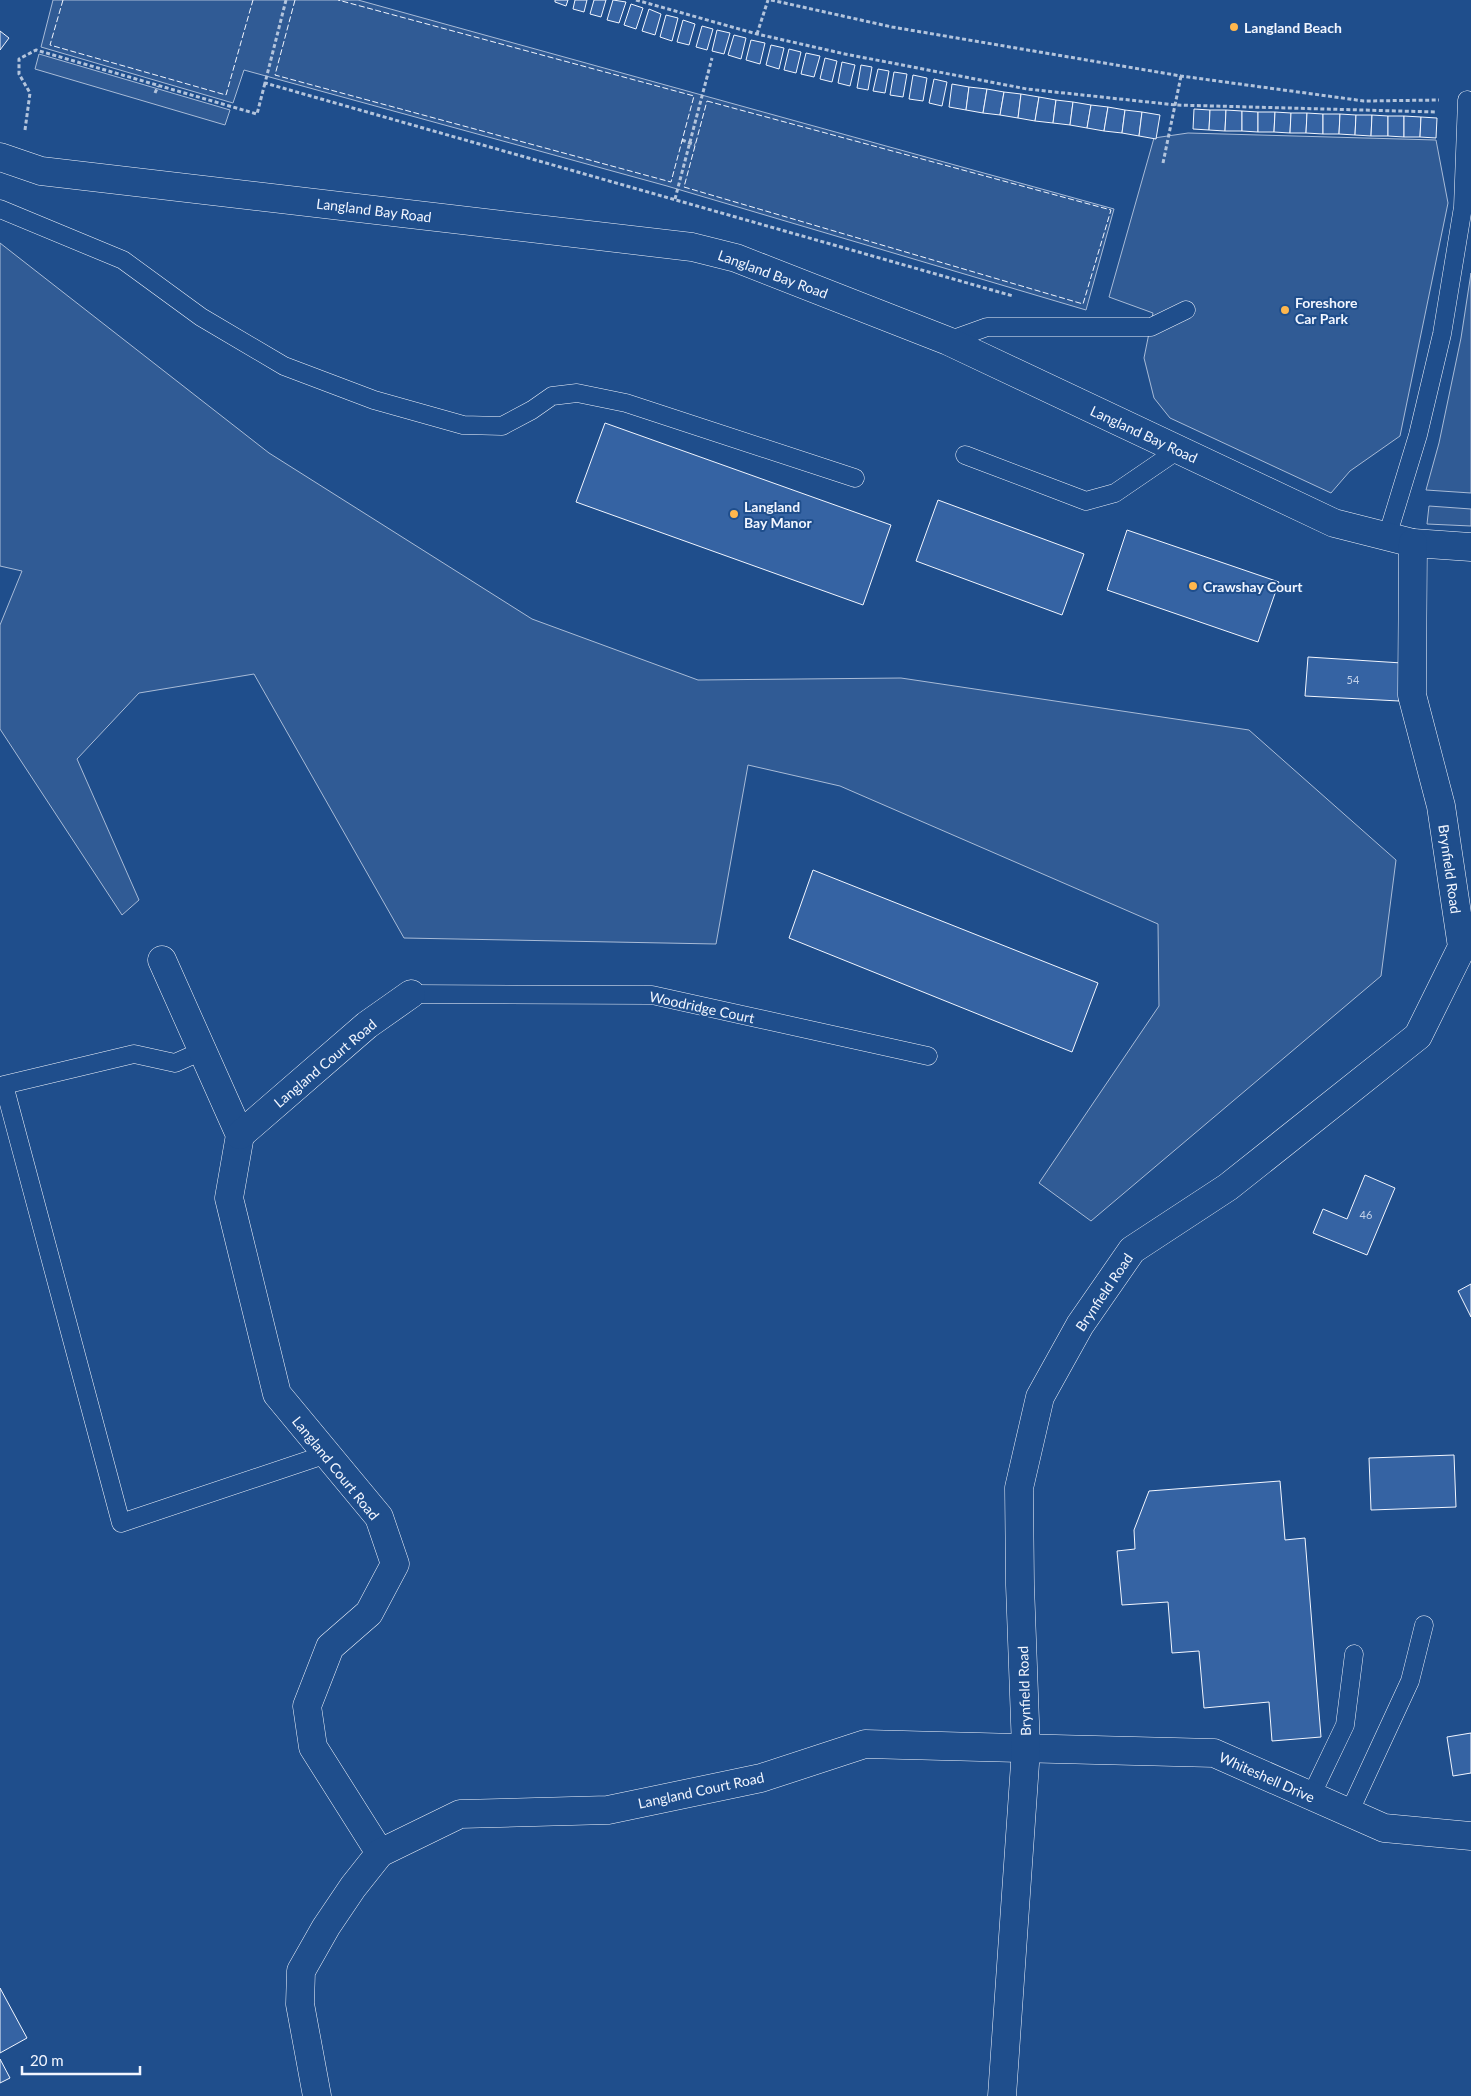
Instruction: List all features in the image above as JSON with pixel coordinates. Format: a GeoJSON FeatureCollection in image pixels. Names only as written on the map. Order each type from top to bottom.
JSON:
{"type":"FeatureCollection","features":[{"type":"Feature","properties":{"kind":"street","name":"Langland Bay Road"},"geometry":{"type":"LineString","coordinates":[[0,157],[41,171],[692,247],[736,258],[948,341],[1334,523],[1413,543],[1471,547]]}},
{"type":"Feature","properties":{"kind":"street","name":"Brynfield Road"},"geometry":{"type":"LineString","coordinates":[[1002,2096],[1026,1749],[1019,1488],[1040,1397],[1080,1325],[1132,1250],[1228,1187],[1418,1036],[1462,947],[1441,806],[1412,695],[1413,543]]}},
{"type":"Feature","properties":{"kind":"street"},"geometry":{"type":"LineString","coordinates":[[162,960],[240,1135]]}},
{"type":"Feature","properties":{"kind":"street","name":"Langland Court Road"},"geometry":{"type":"LineString","coordinates":[[380,1852],[313,1747],[307,1706],[330,1647],[368,1613],[394,1564],[379,1517],[277,1394],[229,1198],[240,1135],[367,1026],[412,994]]}},
{"type":"Feature","properties":{"kind":"street","name":"Langland Court Road"},"geometry":{"type":"LineString","coordinates":[[317,2096],[300,2004],[301,1971],[326,1927],[380,1852],[460,1814],[608,1810],[761,1778],[865,1744],[1026,1749]]}},
{"type":"Feature","properties":{"kind":"street","name":"Whiteshell Drive"},"geometry":{"type":"LineString","coordinates":[[1026,1749],[1214,1753],[1384,1828],[1471,1836]]}},
{"type":"Feature","properties":{"kind":"lane"},"geometry":{"type":"LineString","coordinates":[[1386,537],[1418,435],[1442,334],[1463,207],[1467,100]]}},
{"type":"Feature","properties":{"kind":"lane"},"geometry":{"type":"LineString","coordinates":[[0,209],[123,260],[201,318],[284,366],[374,400],[463,425],[502,426],[532,410],[552,396],[577,392],[626,403],[856,478]]}},
{"type":"Feature","properties":{"kind":"lane"},"geometry":{"type":"LineString","coordinates":[[948,341],[987,327],[1151,327],[1186,310]]}},
{"type":"Feature","properties":{"kind":"lane"},"geometry":{"type":"LineString","coordinates":[[965,455],[1086,501],[1115,494],[1178,450]]}},
{"type":"Feature","properties":{"kind":"lane","name":"Woodridge Court"},"geometry":{"type":"LineString","coordinates":[[412,994],[652,995],[928,1056]]}},
{"type":"Feature","properties":{"kind":"lane"},"geometry":{"type":"LineString","coordinates":[[202,1051],[175,1063],[134,1054],[4,1084],[121,1523],[327,1454]]}},
{"type":"Feature","properties":{"kind":"lane"},"geometry":{"type":"LineString","coordinates":[[1349,1813],[1410,1681],[1424,1625]]}},
{"type":"Feature","properties":{"kind":"lane"},"geometry":{"type":"LineString","coordinates":[[1311,1796],[1345,1725],[1354,1654]]}},
{"type":"Feature","properties":{"kind":"path"},"geometry":{"type":"LineString","coordinates":[[27,126],[30,93],[19,74],[19,59],[36,50],[257,114],[286,0]]}},
{"type":"Feature","properties":{"kind":"path"},"geometry":{"type":"LineString","coordinates":[[636,0],[758,34],[845,54],[1027,89],[1176,105],[1436,112]]}},
{"type":"Feature","properties":{"kind":"path"},"geometry":{"type":"LineString","coordinates":[[758,34],[769,0],[892,27],[1181,76],[1364,101],[1467,100]]}},
{"type":"Feature","properties":{"kind":"path"},"geometry":{"type":"LineString","coordinates":[[675,199],[712,58]]}},
{"type":"Feature","properties":{"kind":"path"},"geometry":{"type":"LineString","coordinates":[[1163,163],[1181,76]]}},
{"type":"Feature","properties":{"kind":"path"},"geometry":{"type":"LineString","coordinates":[[265,83],[1015,296]]}},
{"type":"Feature","properties":{"kind":"path"},"geometry":{"type":"LineString","coordinates":[[155,93],[158,86]]}},
{"type":"Feature","properties":{"kind":"path"},"geometry":{"type":"LineString","coordinates":[[682,140],[695,145]]}},
{"type":"Feature","properties":{"kind":"shaded area"},"geometry":{"type":"Polygon","coordinates":[[[53,0],[358,0],[1114,209],[1086,310],[667,186],[244,70],[233,103],[41,47],[53,0]]]}},
{"type":"Feature","properties":{"kind":"shaded area"},"geometry":{"type":"Polygon","coordinates":[[[39,54],[230,110],[225,125],[35,69],[39,54]]]}},
{"type":"Feature","properties":{"kind":"shaded area","name":"Foreshore Car Park"},"geometry":{"type":"Polygon","coordinates":[[[1188,133],[1436,140],[1448,203],[1400,436],[1350,471],[1331,493],[1170,418],[1154,398],[1144,358],[1153,313],[1109,297],[1154,138],[1188,133]]]}},
{"type":"Feature","properties":{"kind":"shaded area"},"geometry":{"type":"Polygon","coordinates":[[[0,243],[269,453],[532,619],[698,680],[901,678],[1249,730],[1396,860],[1381,976],[1091,1221],[1039,1183],[1159,1006],[1158,924],[840,786],[748,765],[716,944],[404,938],[254,674],[139,693],[77,759],[139,900],[122,915],[0,729],[0,625],[22,571],[0,566],[0,243]]]}},
{"type":"Feature","properties":{"kind":"shaded area"},"geometry":{"type":"Polygon","coordinates":[[[1471,273],[1471,493],[1426,490],[1439,443],[1461,338],[1471,273]]]}},
{"type":"Feature","properties":{"kind":"shaded area"},"geometry":{"type":"Polygon","coordinates":[[[1429,506],[1471,509],[1471,526],[1427,524],[1429,506]]]}},
{"type":"Feature","properties":{"kind":"building"},"geometry":{"type":"Polygon","coordinates":[[[555,0],[568,0],[566,6],[555,2],[555,0]]]}},
{"type":"Feature","properties":{"kind":"building"},"geometry":{"type":"Polygon","coordinates":[[[575,0],[587,0],[584,12],[573,9],[575,0]]]}},
{"type":"Feature","properties":{"kind":"building"},"geometry":{"type":"Polygon","coordinates":[[[594,0],[606,0],[601,17],[590,14],[594,0]]]}},
{"type":"Feature","properties":{"kind":"building"},"geometry":{"type":"Polygon","coordinates":[[[613,0],[626,2],[619,23],[607,20],[613,0]]]}},
{"type":"Feature","properties":{"kind":"building"},"geometry":{"type":"Polygon","coordinates":[[[631,4],[643,8],[636,29],[624,25],[631,4]]]}},
{"type":"Feature","properties":{"kind":"building"},"geometry":{"type":"Polygon","coordinates":[[[649,9],[661,14],[655,35],[642,31],[649,9]]]}},
{"type":"Feature","properties":{"kind":"building"},"geometry":{"type":"Polygon","coordinates":[[[666,15],[678,18],[672,41],[660,37],[666,15]]]}},
{"type":"Feature","properties":{"kind":"building"},"geometry":{"type":"Polygon","coordinates":[[[683,20],[695,24],[689,45],[677,42],[683,20]]]}},
{"type":"Feature","properties":{"kind":"building"},"geometry":{"type":"Polygon","coordinates":[[[702,26],[713,29],[707,50],[696,47],[702,26]]]}},
{"type":"Feature","properties":{"kind":"building"},"geometry":{"type":"Polygon","coordinates":[[[717,30],[730,33],[724,54],[712,51],[717,30]]]}},
{"type":"Feature","properties":{"kind":"building"},"geometry":{"type":"Polygon","coordinates":[[[0,31],[9,38],[0,50],[0,31]]]}},
{"type":"Feature","properties":{"kind":"building"},"geometry":{"type":"Polygon","coordinates":[[[734,35],[746,38],[741,59],[728,55],[734,35]]]}},
{"type":"Feature","properties":{"kind":"building"},"geometry":{"type":"Polygon","coordinates":[[[751,40],[765,43],[760,64],[746,60],[751,40]]]}},
{"type":"Feature","properties":{"kind":"building"},"geometry":{"type":"Polygon","coordinates":[[[771,45],[784,48],[779,69],[766,65],[771,45]]]}},
{"type":"Feature","properties":{"kind":"building"},"geometry":{"type":"Polygon","coordinates":[[[789,49],[801,52],[796,73],[784,70],[789,49]]]}},
{"type":"Feature","properties":{"kind":"building"},"geometry":{"type":"Polygon","coordinates":[[[806,53],[820,56],[814,77],[801,74],[806,53]]]}},
{"type":"Feature","properties":{"kind":"building"},"geometry":{"type":"Polygon","coordinates":[[[825,58],[837,61],[832,82],[820,79],[825,58]]]}},
{"type":"Feature","properties":{"kind":"building"},"geometry":{"type":"Polygon","coordinates":[[[842,62],[855,65],[850,86],[838,83],[842,62]]]}},
{"type":"Feature","properties":{"kind":"building"},"geometry":{"type":"Polygon","coordinates":[[[861,65],[872,67],[868,90],[857,88],[861,65]]]}},
{"type":"Feature","properties":{"kind":"building"},"geometry":{"type":"Polygon","coordinates":[[[878,69],[889,71],[885,93],[873,91],[878,69]]]}},
{"type":"Feature","properties":{"kind":"building"},"geometry":{"type":"Polygon","coordinates":[[[894,72],[907,74],[903,97],[890,95],[894,72]]]}},
{"type":"Feature","properties":{"kind":"building"},"geometry":{"type":"Polygon","coordinates":[[[913,75],[927,78],[923,101],[909,99],[913,75]]]}},
{"type":"Feature","properties":{"kind":"building"},"geometry":{"type":"Polygon","coordinates":[[[934,79],[947,82],[942,106],[929,103],[934,79]]]}},
{"type":"Feature","properties":{"kind":"building"},"geometry":{"type":"Polygon","coordinates":[[[952,84],[969,87],[966,110],[949,107],[952,84]]]}},
{"type":"Feature","properties":{"kind":"building"},"geometry":{"type":"Polygon","coordinates":[[[969,87],[987,89],[983,113],[966,110],[969,87]]]}},
{"type":"Feature","properties":{"kind":"building"},"geometry":{"type":"Polygon","coordinates":[[[987,89],[1004,92],[1000,115],[983,113],[987,89]]]}},
{"type":"Feature","properties":{"kind":"building"},"geometry":{"type":"Polygon","coordinates":[[[1004,92],[1021,94],[1018,118],[1000,115],[1004,92]]]}},
{"type":"Feature","properties":{"kind":"building"},"geometry":{"type":"Polygon","coordinates":[[[1021,94],[1039,97],[1035,121],[1018,118],[1021,94]]]}},
{"type":"Feature","properties":{"kind":"building"},"geometry":{"type":"Polygon","coordinates":[[[1039,97],[1056,100],[1053,123],[1035,121],[1039,97]]]}},
{"type":"Feature","properties":{"kind":"building"},"geometry":{"type":"Polygon","coordinates":[[[1056,100],[1073,102],[1070,125],[1053,123],[1056,100]]]}},
{"type":"Feature","properties":{"kind":"building"},"geometry":{"type":"Polygon","coordinates":[[[1073,102],[1091,105],[1087,128],[1070,125],[1073,102]]]}},
{"type":"Feature","properties":{"kind":"building"},"geometry":{"type":"Polygon","coordinates":[[[1091,105],[1108,107],[1104,131],[1087,128],[1091,105]]]}},
{"type":"Feature","properties":{"kind":"building"},"geometry":{"type":"Polygon","coordinates":[[[1108,107],[1125,110],[1122,133],[1104,131],[1108,107]]]}},
{"type":"Feature","properties":{"kind":"building"},"geometry":{"type":"Polygon","coordinates":[[[1194,109],[1210,110],[1209,130],[1193,129],[1194,109]]]}},
{"type":"Feature","properties":{"kind":"building"},"geometry":{"type":"Polygon","coordinates":[[[1125,110],[1142,112],[1139,136],[1122,133],[1125,110]]]}},
{"type":"Feature","properties":{"kind":"building"},"geometry":{"type":"Polygon","coordinates":[[[1210,110],[1226,110],[1225,131],[1209,130],[1210,110]]]}},
{"type":"Feature","properties":{"kind":"building"},"geometry":{"type":"Polygon","coordinates":[[[1226,110],[1242,111],[1242,131],[1225,131],[1226,110]]]}},
{"type":"Feature","properties":{"kind":"building"},"geometry":{"type":"Polygon","coordinates":[[[1242,111],[1258,112],[1258,132],[1242,131],[1242,111]]]}},
{"type":"Feature","properties":{"kind":"building"},"geometry":{"type":"Polygon","coordinates":[[[1142,112],[1160,115],[1156,139],[1139,136],[1142,112]]]}},
{"type":"Feature","properties":{"kind":"building"},"geometry":{"type":"Polygon","coordinates":[[[1258,112],[1275,112],[1274,132],[1258,132],[1258,112]]]}},
{"type":"Feature","properties":{"kind":"building"},"geometry":{"type":"Polygon","coordinates":[[[1275,112],[1291,113],[1290,133],[1274,132],[1275,112]]]}},
{"type":"Feature","properties":{"kind":"building"},"geometry":{"type":"Polygon","coordinates":[[[1291,113],[1307,113],[1306,133],[1290,133],[1291,113]]]}},
{"type":"Feature","properties":{"kind":"building"},"geometry":{"type":"Polygon","coordinates":[[[1307,113],[1323,114],[1323,134],[1306,133],[1307,113]]]}},
{"type":"Feature","properties":{"kind":"building"},"geometry":{"type":"Polygon","coordinates":[[[1323,114],[1340,114],[1339,134],[1323,134],[1323,114]]]}},
{"type":"Feature","properties":{"kind":"building"},"geometry":{"type":"Polygon","coordinates":[[[1340,114],[1356,115],[1355,135],[1339,134],[1340,114]]]}},
{"type":"Feature","properties":{"kind":"building"},"geometry":{"type":"Polygon","coordinates":[[[1356,115],[1372,115],[1371,136],[1355,135],[1356,115]]]}},
{"type":"Feature","properties":{"kind":"building"},"geometry":{"type":"Polygon","coordinates":[[[1372,115],[1388,116],[1388,136],[1371,136],[1372,115]]]}},
{"type":"Feature","properties":{"kind":"building"},"geometry":{"type":"Polygon","coordinates":[[[1388,116],[1404,116],[1404,137],[1388,136],[1388,116]]]}},
{"type":"Feature","properties":{"kind":"building"},"geometry":{"type":"Polygon","coordinates":[[[1404,116],[1421,117],[1420,137],[1404,137],[1404,116]]]}},
{"type":"Feature","properties":{"kind":"building"},"geometry":{"type":"Polygon","coordinates":[[[1421,117],[1437,118],[1436,138],[1420,137],[1421,117]]]}},
{"type":"Feature","properties":{"kind":"building","name":"Langland Bay Manor"},"geometry":{"type":"Polygon","coordinates":[[[605,423],[891,525],[863,605],[576,502],[605,423]]]}},
{"type":"Feature","properties":{"kind":"building"},"geometry":{"type":"Polygon","coordinates":[[[938,500],[1084,554],[1062,615],[916,561],[938,500]]]}},
{"type":"Feature","properties":{"kind":"building","name":"Crawshay Court"},"geometry":{"type":"Polygon","coordinates":[[[1127,530],[1279,582],[1258,642],[1107,590],[1127,530]]]}},
{"type":"Feature","properties":{"kind":"building"},"geometry":{"type":"Polygon","coordinates":[[[1308,657],[1402,663],[1399,701],[1305,696],[1308,657]]]}},
{"type":"Feature","properties":{"kind":"building"},"geometry":{"type":"Polygon","coordinates":[[[813,870],[1098,983],[1072,1052],[789,938],[813,870]]]}},
{"type":"Feature","properties":{"kind":"building"},"geometry":{"type":"Polygon","coordinates":[[[1365,1175],[1395,1188],[1367,1255],[1313,1233],[1323,1209],[1347,1219],[1365,1175]]]}},
{"type":"Feature","properties":{"kind":"building"},"geometry":{"type":"Polygon","coordinates":[[[1471,1284],[1471,1317],[1458,1291],[1471,1284]]]}},
{"type":"Feature","properties":{"kind":"building"},"geometry":{"type":"Polygon","coordinates":[[[1454,1455],[1456,1507],[1371,1510],[1369,1458],[1454,1455]]]}},
{"type":"Feature","properties":{"kind":"building"},"geometry":{"type":"Polygon","coordinates":[[[1280,1481],[1285,1540],[1305,1538],[1321,1737],[1272,1741],[1269,1702],[1204,1708],[1199,1651],[1172,1653],[1168,1602],[1122,1605],[1117,1551],[1135,1549],[1134,1530],[1149,1491],[1280,1481]]]}},
{"type":"Feature","properties":{"kind":"building"},"geometry":{"type":"Polygon","coordinates":[[[1471,1733],[1471,1773],[1453,1776],[1447,1737],[1471,1733]]]}},
{"type":"Feature","properties":{"kind":"building"},"geometry":{"type":"Polygon","coordinates":[[[0,1988],[27,2038],[0,2053],[0,1988]]]}},
{"type":"Feature","properties":{"kind":"building"},"geometry":{"type":"Polygon","coordinates":[[[0,2059],[10,2078],[0,2083],[0,2059]]]}},
{"type":"Feature","properties":{"kind":"fence"},"geometry":{"type":"LineString","coordinates":[[63,0],[50,45],[226,95],[253,0]]}},
{"type":"Feature","properties":{"kind":"fence"},"geometry":{"type":"LineString","coordinates":[[295,0],[275,75],[671,182],[694,96],[338,0]]}},
{"type":"Feature","properties":{"kind":"fence"},"geometry":{"type":"LineString","coordinates":[[707,101],[1111,210],[1083,304],[684,187],[707,101]]}},
{"type":"Feature","properties":{"kind":"place","name":"Langland Beach"},"geometry":{"type":"Point","coordinates":[1234,27]}},
{"type":"Feature","properties":{"kind":"place","name":"Foreshore Car Park"},"geometry":{"type":"Point","coordinates":[1285,310]}},
{"type":"Feature","properties":{"kind":"place","name":"Langland Bay Manor"},"geometry":{"type":"Point","coordinates":[734,514]}},
{"type":"Feature","properties":{"kind":"place","name":"Crawshay Court"},"geometry":{"type":"Point","coordinates":[1193,586]}}]}
